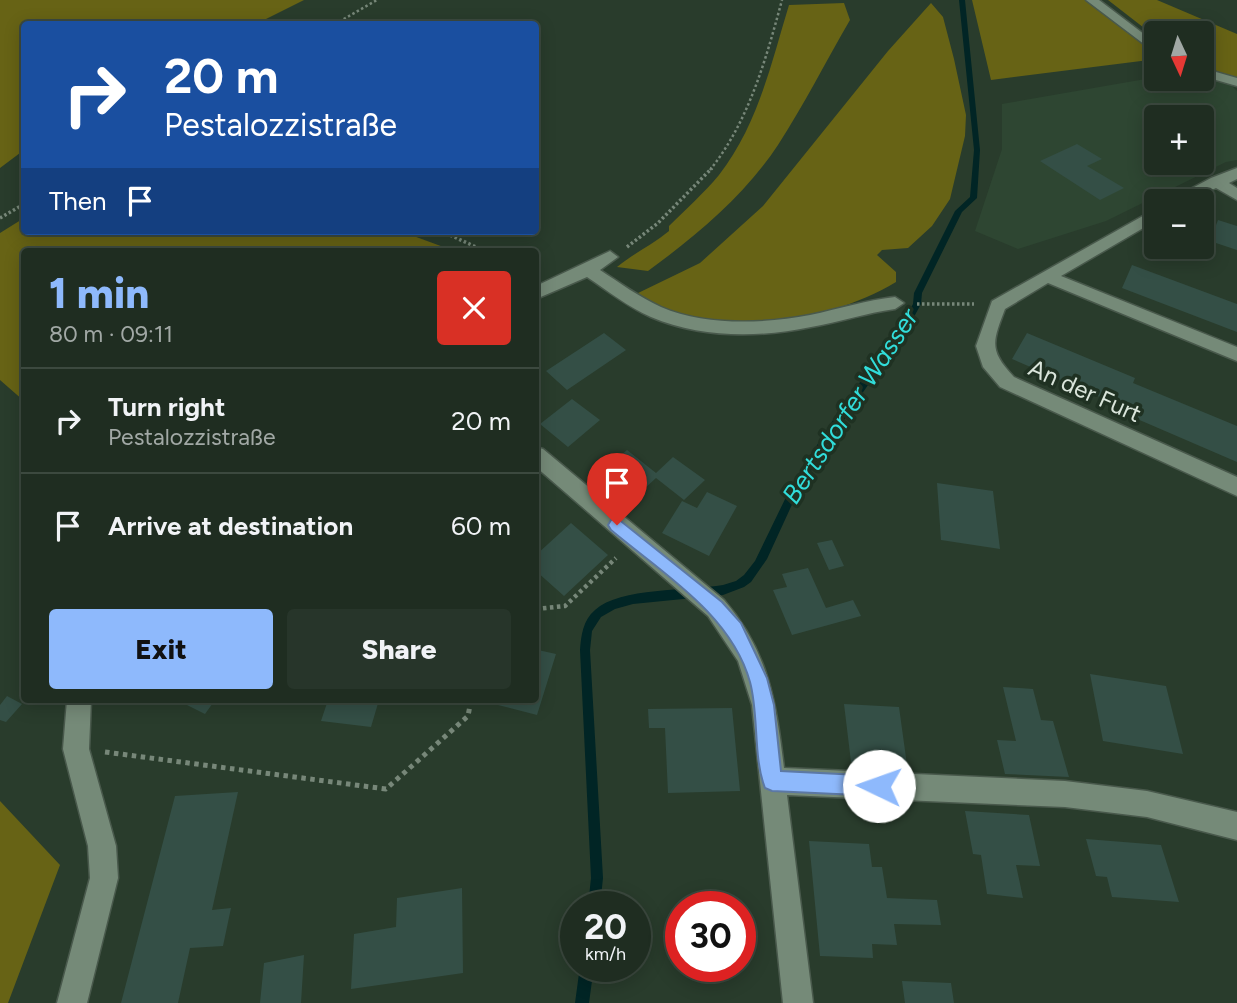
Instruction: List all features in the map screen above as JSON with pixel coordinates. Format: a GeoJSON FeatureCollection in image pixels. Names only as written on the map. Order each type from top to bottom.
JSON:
{"type":"FeatureCollection","features":[{"type":"Feature","properties":{"kind":"street"},"geometry":{"type":"LineString","coordinates":[[1091,0],[1144,40]]}},
{"type":"Feature","properties":{"kind":"street"},"geometry":{"type":"LineString","coordinates":[[1214,75],[1237,82]]}},
{"type":"Feature","properties":{"kind":"street"},"geometry":{"type":"LineString","coordinates":[[1200,189],[1237,173]]}},
{"type":"Feature","properties":{"kind":"street"},"geometry":{"type":"LineString","coordinates":[[1216,181],[1237,195]]}},
{"type":"Feature","properties":{"kind":"street","name":"An der Furt"},"geometry":{"type":"LineString","coordinates":[[1144,220],[998,304],[983,347],[988,364],[1007,382],[1237,487]]}},
{"type":"Feature","properties":{"kind":"street"},"geometry":{"type":"LineString","coordinates":[[539,292],[610,257]]}},
{"type":"Feature","properties":{"kind":"street"},"geometry":{"type":"LineString","coordinates":[[588,270],[644,306],[666,316],[697,323],[754,326],[800,323],[895,303]]}},
{"type":"Feature","properties":{"kind":"street"},"geometry":{"type":"LineString","coordinates":[[1046,276],[1237,354]]}},
{"type":"Feature","properties":{"kind":"street"},"geometry":{"type":"LineString","coordinates":[[539,458],[716,608],[735,629],[758,678],[764,705],[798,1003]]}},
{"type":"Feature","properties":{"kind":"street"},"geometry":{"type":"LineString","coordinates":[[72,1003],[104,878],[102,846],[76,749],[79,703]]}},
{"type":"Feature","properties":{"kind":"street"},"geometry":{"type":"LineString","coordinates":[[772,781],[1065,794],[1147,804],[1237,826]]}},
{"type":"Feature","properties":{"kind":"path"},"geometry":{"type":"LineString","coordinates":[[340,21],[377,0]]}},
{"type":"Feature","properties":{"kind":"path"},"geometry":{"type":"LineString","coordinates":[[610,257],[644,237],[716,163],[741,118],[771,41],[782,0]]}},
{"type":"Feature","properties":{"kind":"path"},"geometry":{"type":"LineString","coordinates":[[0,218],[21,206]]}},
{"type":"Feature","properties":{"kind":"path"},"geometry":{"type":"LineString","coordinates":[[450,235],[478,248]]}},
{"type":"Feature","properties":{"kind":"path"},"geometry":{"type":"LineString","coordinates":[[539,609],[565,606],[635,540]]}},
{"type":"Feature","properties":{"kind":"path"},"geometry":{"type":"LineString","coordinates":[[76,749],[386,789],[468,716],[470,703]]}},
{"type":"Feature","properties":{"kind":"shaded area"},"geometry":{"type":"Polygon","coordinates":[[[0,0],[304,0],[262,21],[21,21],[21,152],[0,168],[0,0]]]}},
{"type":"Feature","properties":{"kind":"shaded area"},"geometry":{"type":"Polygon","coordinates":[[[972,0],[1087,0],[1144,45],[1144,61],[991,80],[972,0]]]}},
{"type":"Feature","properties":{"kind":"shaded area"},"geometry":{"type":"Polygon","coordinates":[[[1108,0],[1157,0],[1206,21],[1144,21],[1144,28],[1108,0]]]}},
{"type":"Feature","properties":{"kind":"shaded area"},"geometry":{"type":"Polygon","coordinates":[[[844,3],[850,20],[788,130],[751,181],[702,229],[648,271],[617,267],[669,231],[669,226],[713,182],[732,156],[754,115],[789,5],[844,3]]]}},
{"type":"Feature","properties":{"kind":"shaded area"},"geometry":{"type":"Polygon","coordinates":[[[931,3],[943,17],[954,59],[966,115],[965,136],[950,199],[932,226],[908,248],[882,250],[877,255],[896,272],[896,282],[835,309],[801,318],[766,322],[698,318],[666,309],[636,294],[700,263],[763,206],[888,51],[931,3]]]}},
{"type":"Feature","properties":{"kind":"shaded area"},"geometry":{"type":"Polygon","coordinates":[[[1214,24],[1237,34],[1237,79],[1214,70],[1214,24]]]}},
{"type":"Feature","properties":{"kind":"shaded area"},"geometry":{"type":"Polygon","coordinates":[[[1144,79],[1144,91],[1214,91],[1214,81],[1232,86],[1237,91],[1237,160],[1214,168],[1214,105],[1144,105],[1144,175],[1200,175],[1171,189],[1144,189],[1144,202],[1106,221],[1018,249],[975,231],[1002,149],[1002,104],[1144,79]]]}},
{"type":"Feature","properties":{"kind":"shaded area"},"geometry":{"type":"Polygon","coordinates":[[[21,220],[21,235],[411,235],[446,248],[21,248],[21,398],[0,380],[0,233],[21,220]]]}},
{"type":"Feature","properties":{"kind":"shaded area"},"geometry":{"type":"Polygon","coordinates":[[[0,801],[60,865],[8,1003],[0,1003],[0,801]]]}},
{"type":"Feature","properties":{"kind":"building"},"geometry":{"type":"Polygon","coordinates":[[[1077,144],[1102,159],[1087,166],[1124,188],[1100,200],[1040,161],[1077,144]]]}},
{"type":"Feature","properties":{"kind":"building"},"geometry":{"type":"Polygon","coordinates":[[[1218,220],[1237,226],[1237,250],[1214,242],[1218,220]]]}},
{"type":"Feature","properties":{"kind":"building"},"geometry":{"type":"Polygon","coordinates":[[[1132,265],[1237,304],[1237,332],[1122,288],[1132,265]]]}},
{"type":"Feature","properties":{"kind":"building"},"geometry":{"type":"Polygon","coordinates":[[[604,333],[626,350],[567,390],[546,371],[604,333]]]}},
{"type":"Feature","properties":{"kind":"building"},"geometry":{"type":"Polygon","coordinates":[[[1027,333],[1135,378],[1133,383],[1237,426],[1237,462],[1121,412],[1123,407],[1012,359],[1027,333]]]}},
{"type":"Feature","properties":{"kind":"building"},"geometry":{"type":"Polygon","coordinates":[[[572,399],[600,420],[568,447],[540,424],[572,399]]]}},
{"type":"Feature","properties":{"kind":"building"},"geometry":{"type":"Polygon","coordinates":[[[627,450],[656,473],[673,457],[705,480],[684,500],[656,478],[630,502],[598,475],[627,450]]]}},
{"type":"Feature","properties":{"kind":"building"},"geometry":{"type":"Polygon","coordinates":[[[937,483],[993,491],[1000,549],[941,540],[937,483]]]}},
{"type":"Feature","properties":{"kind":"building"},"geometry":{"type":"Polygon","coordinates":[[[707,492],[737,506],[709,556],[662,533],[682,501],[697,508],[707,492]]]}},
{"type":"Feature","properties":{"kind":"building"},"geometry":{"type":"Polygon","coordinates":[[[571,523],[608,555],[564,596],[539,574],[539,552],[571,523]]]}},
{"type":"Feature","properties":{"kind":"building"},"geometry":{"type":"Polygon","coordinates":[[[832,540],[844,566],[829,570],[817,543],[832,540]]]}},
{"type":"Feature","properties":{"kind":"building"},"geometry":{"type":"Polygon","coordinates":[[[808,568],[826,608],[853,600],[861,616],[792,635],[773,590],[787,587],[782,574],[808,568]]]}},
{"type":"Feature","properties":{"kind":"building"},"geometry":{"type":"Polygon","coordinates":[[[539,650],[556,654],[537,715],[494,704],[539,703],[539,650]]]}},
{"type":"Feature","properties":{"kind":"building"},"geometry":{"type":"Polygon","coordinates":[[[1090,674],[1166,686],[1183,754],[1103,741],[1090,674]]]}},
{"type":"Feature","properties":{"kind":"building"},"geometry":{"type":"Polygon","coordinates":[[[1003,687],[1033,689],[1041,720],[1053,721],[1069,777],[1005,774],[997,740],[1016,741],[1003,687]]]}},
{"type":"Feature","properties":{"kind":"building"},"geometry":{"type":"Polygon","coordinates":[[[7,696],[22,704],[6,722],[0,720],[0,705],[7,696]]]}},
{"type":"Feature","properties":{"kind":"building"},"geometry":{"type":"Polygon","coordinates":[[[183,703],[213,703],[205,714],[183,703]]]}},
{"type":"Feature","properties":{"kind":"building"},"geometry":{"type":"Polygon","coordinates":[[[327,703],[378,703],[371,727],[321,721],[327,703]]]}},
{"type":"Feature","properties":{"kind":"building"},"geometry":{"type":"Polygon","coordinates":[[[844,704],[899,707],[907,765],[851,762],[844,704]]]}},
{"type":"Feature","properties":{"kind":"building"},"geometry":{"type":"Polygon","coordinates":[[[732,708],[740,791],[668,793],[665,728],[649,728],[648,709],[732,708]]]}},
{"type":"Feature","properties":{"kind":"building"},"geometry":{"type":"Polygon","coordinates":[[[238,792],[212,910],[231,908],[223,946],[190,948],[178,1003],[121,1003],[175,796],[238,792]]]}},
{"type":"Feature","properties":{"kind":"building"},"geometry":{"type":"Polygon","coordinates":[[[965,811],[1029,815],[1040,866],[1016,865],[1023,898],[987,894],[981,855],[973,854],[965,811]]]}},
{"type":"Feature","properties":{"kind":"building"},"geometry":{"type":"Polygon","coordinates":[[[1086,839],[1161,845],[1179,902],[1112,897],[1107,877],[1096,876],[1086,839]]]}},
{"type":"Feature","properties":{"kind":"building"},"geometry":{"type":"Polygon","coordinates":[[[809,841],[869,844],[872,867],[882,867],[887,898],[937,900],[941,925],[894,924],[897,945],[872,944],[873,958],[820,956],[809,841]]]}},
{"type":"Feature","properties":{"kind":"building"},"geometry":{"type":"Polygon","coordinates":[[[462,888],[463,973],[351,989],[354,934],[396,927],[397,898],[462,888]]]}},
{"type":"Feature","properties":{"kind":"building"},"geometry":{"type":"Polygon","coordinates":[[[304,955],[301,1003],[260,1003],[264,963],[304,955]]]}},
{"type":"Feature","properties":{"kind":"building"},"geometry":{"type":"Polygon","coordinates":[[[902,981],[951,983],[954,1003],[905,1003],[902,981]]]}},
{"type":"Feature","properties":{"kind":"waterway","name":"Bertsdorfer Wasser"},"geometry":{"type":"LineString","coordinates":[[596,891],[585,650],[588,629],[597,614],[613,604],[655,596],[723,590],[740,584],[754,572],[806,470],[906,324],[917,304],[918,293],[959,211],[973,198],[977,150],[962,0]]}},
{"type":"Feature","properties":{"kind":"waterway","name":"Bertsdorfer Wasser"},"geometry":{"type":"LineString","coordinates":[[582,1003],[585,982]]}},
{"type":"Feature","properties":{"kind":"route"},"geometry":{"type":"LineString","coordinates":[[617,525],[716,608],[735,629],[758,678],[764,705],[772,781],[879,786]]}}]}
